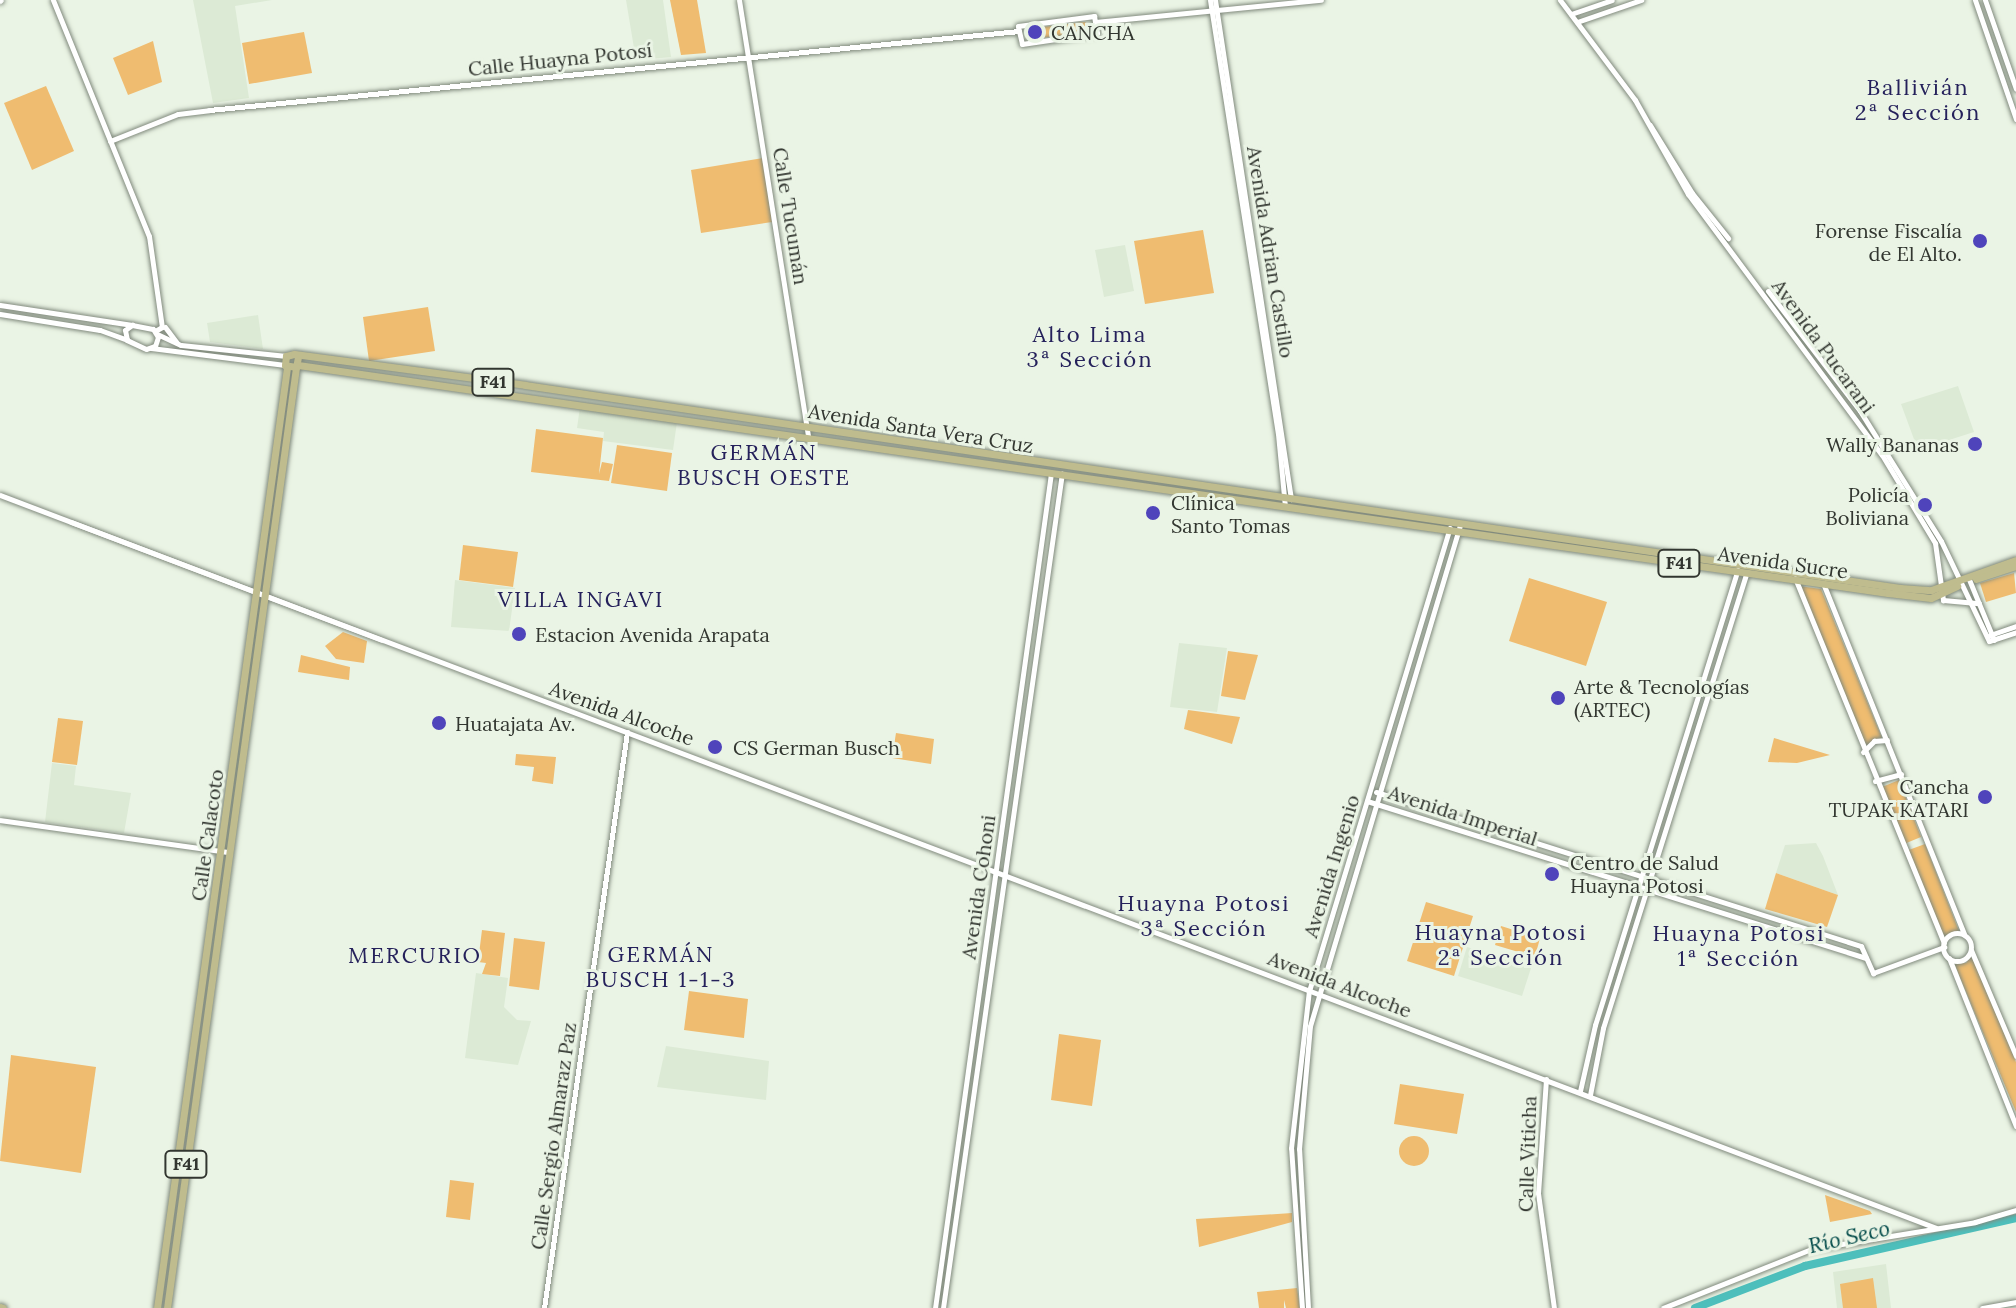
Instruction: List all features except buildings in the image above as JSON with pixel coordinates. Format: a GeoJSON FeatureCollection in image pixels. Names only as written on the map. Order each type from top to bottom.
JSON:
{"type":"FeatureCollection","features":[{"type":"Feature","properties":{"kind":"main road","name":"Avenida Santa Vera Cruz"},"geometry":{"type":"LineString","coordinates":[[292,363],[1288,504]]}},
{"type":"Feature","properties":{"kind":"main road","name":"Avenida Santa Vera Cruz"},"geometry":{"type":"LineString","coordinates":[[292,363],[808,428],[1537,540]]}},
{"type":"Feature","properties":{"kind":"main road","name":"Calle Calacoto"},"geometry":{"type":"LineString","coordinates":[[167,1308],[292,363]]}},
{"type":"Feature","properties":{"kind":"main road","name":"Avenida Sucre"},"geometry":{"type":"LineString","coordinates":[[1537,540],[1931,598],[1941,593]]}},
{"type":"Feature","properties":{"kind":"main road","name":"F41"},"geometry":{"type":"LineString","coordinates":[[1941,593],[1965,580],[2016,563]]}},
{"type":"Feature","properties":{"kind":"main road","name":"Avenida Sucre"},"geometry":{"type":"LineString","coordinates":[[1822,580],[1941,593]]}},
{"type":"Feature","properties":{"kind":"main road","name":"Calle Calacoto"},"geometry":{"type":"LineString","coordinates":[[157,1308],[225,852]]}},
{"type":"Feature","properties":{"kind":"street"},"geometry":{"type":"LineString","coordinates":[[53,0],[149,236],[162,327],[156,333],[151,348]]}},
{"type":"Feature","properties":{"kind":"street","name":"Calle Tucumán"},"geometry":{"type":"LineString","coordinates":[[739,0],[808,437]]}},
{"type":"Feature","properties":{"kind":"street","name":"Avenida Adrian Castillo"},"geometry":{"type":"LineString","coordinates":[[1213,0],[1288,504]]}},
{"type":"Feature","properties":{"kind":"street","name":"Calle Huayna Potosí"},"geometry":{"type":"LineString","coordinates":[[110,141],[198,111],[749,57],[1095,19],[1321,0]]}},
{"type":"Feature","properties":{"kind":"street","name":"Avenida Pucarani"},"geometry":{"type":"LineString","coordinates":[[1560,0],[1649,125],[1688,194],[1856,414],[1938,542],[1941,593]]}},
{"type":"Feature","properties":{"kind":"street"},"geometry":{"type":"LineString","coordinates":[[1571,14],[1612,0]]}},
{"type":"Feature","properties":{"kind":"street"},"geometry":{"type":"LineString","coordinates":[[1577,22],[1641,0]]}},
{"type":"Feature","properties":{"kind":"street"},"geometry":{"type":"LineString","coordinates":[[1975,0],[2016,119]]}},
{"type":"Feature","properties":{"kind":"street"},"geometry":{"type":"LineString","coordinates":[[1985,0],[2016,89]]}},
{"type":"Feature","properties":{"kind":"street"},"geometry":{"type":"LineString","coordinates":[[1019,28],[1022,44],[1097,33],[1095,19]]}},
{"type":"Feature","properties":{"kind":"street"},"geometry":{"type":"LineString","coordinates":[[0,305],[132,325]]}},
{"type":"Feature","properties":{"kind":"street"},"geometry":{"type":"LineString","coordinates":[[0,314],[100,330],[127,340]]}},
{"type":"Feature","properties":{"kind":"street"},"geometry":{"type":"LineString","coordinates":[[127,340],[125,330],[132,325]]}},
{"type":"Feature","properties":{"kind":"street","name":"Avenida Santa Vera Cruz"},"geometry":{"type":"LineString","coordinates":[[132,325],[177,343],[292,363]]}},
{"type":"Feature","properties":{"kind":"street"},"geometry":{"type":"LineString","coordinates":[[165,327],[177,343]]}},
{"type":"Feature","properties":{"kind":"street","name":"Avenida Santa Vera Cruz"},"geometry":{"type":"LineString","coordinates":[[127,340],[151,348],[292,363]]}},
{"type":"Feature","properties":{"kind":"street","name":"Avenida Cohoni"},"geometry":{"type":"LineString","coordinates":[[935,1308],[1051,471]]}},
{"type":"Feature","properties":{"kind":"street","name":"Avenida Cohoni"},"geometry":{"type":"LineString","coordinates":[[943,1308],[1062,473]]}},
{"type":"Feature","properties":{"kind":"street","name":"Avenida Alcoche"},"geometry":{"type":"LineString","coordinates":[[0,495],[1936,1228]]}},
{"type":"Feature","properties":{"kind":"street","name":"Avenida Ingenio"},"geometry":{"type":"LineString","coordinates":[[1299,1226],[1293,1101],[1309,991],[1450,528]]}},
{"type":"Feature","properties":{"kind":"street","name":"Avenida Ingenio"},"geometry":{"type":"LineString","coordinates":[[1299,1226],[1302,1105],[1317,994],[1460,529]]}},
{"type":"Feature","properties":{"kind":"street"},"geometry":{"type":"LineString","coordinates":[[1938,542],[1965,580],[1991,638],[2016,629]]}},
{"type":"Feature","properties":{"kind":"street"},"geometry":{"type":"LineString","coordinates":[[1580,1091],[1595,1025],[1743,569]]}},
{"type":"Feature","properties":{"kind":"street"},"geometry":{"type":"LineString","coordinates":[[1590,1095],[1603,1028],[1651,882],[1743,569]]}},
{"type":"Feature","properties":{"kind":"street"},"geometry":{"type":"LineString","coordinates":[[1795,576],[1874,781],[2016,1126]]}},
{"type":"Feature","properties":{"kind":"street"},"geometry":{"type":"LineString","coordinates":[[1822,580],[2016,1056]]}},
{"type":"Feature","properties":{"kind":"street"},"geometry":{"type":"LineString","coordinates":[[1941,593],[1977,603]]}},
{"type":"Feature","properties":{"kind":"street","name":"Calle Sergio Almaraz Paz"},"geometry":{"type":"LineString","coordinates":[[544,1308],[627,732]]}},
{"type":"Feature","properties":{"kind":"street"},"geometry":{"type":"LineString","coordinates":[[1863,752],[1874,741],[1887,740]]}},
{"type":"Feature","properties":{"kind":"street"},"geometry":{"type":"LineString","coordinates":[[1874,781],[1901,774]]}},
{"type":"Feature","properties":{"kind":"street","name":"Avenida Imperial"},"geometry":{"type":"LineString","coordinates":[[1371,790],[1651,882],[1861,946],[1866,958]]}},
{"type":"Feature","properties":{"kind":"street","name":"Avenida Imperial"},"geometry":{"type":"LineString","coordinates":[[1367,801],[1866,958]]}},
{"type":"Feature","properties":{"kind":"street"},"geometry":{"type":"LineString","coordinates":[[0,820],[225,852]]}},
{"type":"Feature","properties":{"kind":"street"},"geometry":{"type":"LineString","coordinates":[[1866,958],[1873,973],[1944,945],[1953,934],[1964,934]]}},
{"type":"Feature","properties":{"kind":"street"},"geometry":{"type":"LineString","coordinates":[[1949,958],[1962,960],[1971,950]]}},
{"type":"Feature","properties":{"kind":"street","name":"Calle Viticha"},"geometry":{"type":"LineString","coordinates":[[1546,1079],[1538,1193],[1554,1308]]}},
{"type":"Feature","properties":{"kind":"street"},"geometry":{"type":"LineString","coordinates":[[1663,1308],[1811,1249],[1936,1228],[2016,1210]]}},
{"type":"Feature","properties":{"kind":"street"},"geometry":{"type":"LineString","coordinates":[[1299,1226],[1302,1308]]}},
{"type":"Feature","properties":{"kind":"street"},"geometry":{"type":"LineString","coordinates":[[1299,1226],[1308,1308]]}},
{"type":"Feature","properties":{"kind":"street"},"geometry":{"type":"LineString","coordinates":[[1982,1308],[2016,1302]]}},
{"type":"Feature","properties":{"kind":"shaded area"},"geometry":{"type":"Polygon","coordinates":[[[193,0],[272,0],[235,6],[249,98],[213,103],[193,0]]]}},
{"type":"Feature","properties":{"kind":"shaded area"},"geometry":{"type":"Polygon","coordinates":[[[626,0],[663,0],[671,57],[636,60],[626,0]]]}},
{"type":"Feature","properties":{"kind":"shaded area"},"geometry":{"type":"Polygon","coordinates":[[[670,0],[697,0],[706,53],[681,55],[670,0]]]}},
{"type":"Feature","properties":{"kind":"shaded area"},"geometry":{"type":"Polygon","coordinates":[[[1085,22],[1092,28],[1086,34],[1026,39],[1025,29],[1085,22]]]}},
{"type":"Feature","properties":{"kind":"shaded area"},"geometry":{"type":"Polygon","coordinates":[[[304,32],[312,73],[249,84],[242,43],[304,32]]]}},
{"type":"Feature","properties":{"kind":"shaded area"},"geometry":{"type":"Polygon","coordinates":[[[153,41],[162,82],[128,95],[113,58],[153,41]]]}},
{"type":"Feature","properties":{"kind":"shaded area"},"geometry":{"type":"Polygon","coordinates":[[[46,86],[74,151],[32,170],[4,103],[46,86]]]}},
{"type":"Feature","properties":{"kind":"shaded area"},"geometry":{"type":"Polygon","coordinates":[[[763,158],[772,222],[701,233],[691,170],[763,158]]]}},
{"type":"Feature","properties":{"kind":"shaded area"},"geometry":{"type":"Polygon","coordinates":[[[1203,230],[1214,293],[1145,304],[1134,241],[1203,230]]]}},
{"type":"Feature","properties":{"kind":"shaded area"},"geometry":{"type":"Polygon","coordinates":[[[1125,245],[1134,291],[1104,297],[1095,250],[1125,245]]]}},
{"type":"Feature","properties":{"kind":"shaded area"},"geometry":{"type":"Polygon","coordinates":[[[428,307],[435,351],[369,361],[363,317],[428,307]]]}},
{"type":"Feature","properties":{"kind":"shaded area"},"geometry":{"type":"Polygon","coordinates":[[[258,315],[263,349],[210,342],[207,323],[258,315]]]}},
{"type":"Feature","properties":{"kind":"shaded area"},"geometry":{"type":"Polygon","coordinates":[[[1958,386],[1974,432],[1918,450],[1901,404],[1958,386]]]}},
{"type":"Feature","properties":{"kind":"shaded area"},"geometry":{"type":"Polygon","coordinates":[[[580,407],[677,422],[673,450],[603,441],[604,432],[577,428],[580,407]]]}},
{"type":"Feature","properties":{"kind":"shaded area"},"geometry":{"type":"Polygon","coordinates":[[[536,429],[603,438],[599,474],[602,462],[613,464],[609,481],[531,472],[536,429]]]}},
{"type":"Feature","properties":{"kind":"shaded area"},"geometry":{"type":"Polygon","coordinates":[[[617,445],[672,453],[667,491],[611,483],[617,445]]]}},
{"type":"Feature","properties":{"kind":"shaded area"},"geometry":{"type":"Polygon","coordinates":[[[463,545],[518,552],[513,587],[459,580],[463,545]]]}},
{"type":"Feature","properties":{"kind":"shaded area"},"geometry":{"type":"Polygon","coordinates":[[[2014,573],[2016,593],[1986,602],[1980,583],[2014,573]]]}},
{"type":"Feature","properties":{"kind":"shaded area"},"geometry":{"type":"Polygon","coordinates":[[[1529,578],[1607,602],[1586,666],[1509,641],[1529,578]]]}},
{"type":"Feature","properties":{"kind":"shaded area"},"geometry":{"type":"Polygon","coordinates":[[[455,580],[515,588],[509,631],[451,627],[455,580]]]}},
{"type":"Feature","properties":{"kind":"shaded area"},"geometry":{"type":"Polygon","coordinates":[[[1799,586],[1821,589],[1882,738],[1864,746],[1799,586]]]}},
{"type":"Feature","properties":{"kind":"shaded area"},"geometry":{"type":"Polygon","coordinates":[[[343,632],[367,641],[364,663],[336,659],[325,646],[343,632]]]}},
{"type":"Feature","properties":{"kind":"shaded area"},"geometry":{"type":"Polygon","coordinates":[[[1179,643],[1227,648],[1217,712],[1170,707],[1179,643]]]}},
{"type":"Feature","properties":{"kind":"shaded area"},"geometry":{"type":"Polygon","coordinates":[[[1228,651],[1258,655],[1245,700],[1221,696],[1228,651]]]}},
{"type":"Feature","properties":{"kind":"shaded area"},"geometry":{"type":"Polygon","coordinates":[[[301,655],[350,667],[349,680],[298,672],[301,655]]]}},
{"type":"Feature","properties":{"kind":"shaded area"},"geometry":{"type":"Polygon","coordinates":[[[1188,710],[1240,717],[1232,744],[1184,729],[1188,710]]]}},
{"type":"Feature","properties":{"kind":"shaded area"},"geometry":{"type":"Polygon","coordinates":[[[58,718],[83,721],[77,765],[52,762],[58,718]]]}},
{"type":"Feature","properties":{"kind":"shaded area"},"geometry":{"type":"Polygon","coordinates":[[[896,733],[934,739],[931,764],[892,758],[896,733]]]}},
{"type":"Feature","properties":{"kind":"shaded area"},"geometry":{"type":"Polygon","coordinates":[[[1774,738],[1830,755],[1797,763],[1768,762],[1774,738]]]}},
{"type":"Feature","properties":{"kind":"shaded area"},"geometry":{"type":"Polygon","coordinates":[[[516,754],[556,757],[553,784],[532,781],[534,767],[515,765],[516,754]]]}},
{"type":"Feature","properties":{"kind":"shaded area"},"geometry":{"type":"Polygon","coordinates":[[[52,763],[76,766],[74,785],[131,793],[124,833],[45,822],[52,763]]]}},
{"type":"Feature","properties":{"kind":"shaded area"},"geometry":{"type":"Polygon","coordinates":[[[1899,780],[1921,837],[1904,844],[1882,787],[1899,780]]]}},
{"type":"Feature","properties":{"kind":"shaded area"},"geometry":{"type":"Polygon","coordinates":[[[1816,843],[1838,895],[1776,873],[1785,845],[1816,843]]]}},
{"type":"Feature","properties":{"kind":"shaded area"},"geometry":{"type":"Polygon","coordinates":[[[1925,844],[1959,931],[1942,938],[1906,851],[1925,844]]]}},
{"type":"Feature","properties":{"kind":"shaded area"},"geometry":{"type":"Polygon","coordinates":[[[1776,873],[1838,895],[1827,927],[1765,909],[1776,873]]]}},
{"type":"Feature","properties":{"kind":"shaded area"},"geometry":{"type":"Polygon","coordinates":[[[1426,902],[1473,916],[1454,976],[1407,961],[1426,902]]]}},
{"type":"Feature","properties":{"kind":"shaded area"},"geometry":{"type":"Polygon","coordinates":[[[1501,926],[1540,938],[1535,957],[1495,945],[1501,926]]]}},
{"type":"Feature","properties":{"kind":"shaded area"},"geometry":{"type":"Polygon","coordinates":[[[482,930],[505,933],[500,976],[482,974],[486,963],[478,962],[482,930]]]}},
{"type":"Feature","properties":{"kind":"shaded area"},"geometry":{"type":"Polygon","coordinates":[[[514,938],[545,942],[539,990],[509,986],[514,938]]]}},
{"type":"Feature","properties":{"kind":"shaded area"},"geometry":{"type":"Polygon","coordinates":[[[1467,947],[1531,968],[1522,996],[1458,976],[1467,947]]]}},
{"type":"Feature","properties":{"kind":"shaded area"},"geometry":{"type":"Polygon","coordinates":[[[1972,955],[2016,1062],[2016,1112],[1954,963],[1966,963],[1972,955]]]}},
{"type":"Feature","properties":{"kind":"shaded area"},"geometry":{"type":"Polygon","coordinates":[[[476,973],[508,978],[504,1007],[517,1020],[531,1021],[518,1065],[465,1058],[476,973]]]}},
{"type":"Feature","properties":{"kind":"shaded area"},"geometry":{"type":"Polygon","coordinates":[[[689,991],[748,999],[744,1038],[684,1030],[689,991]]]}},
{"type":"Feature","properties":{"kind":"shaded area"},"geometry":{"type":"Polygon","coordinates":[[[1059,1034],[1101,1040],[1092,1106],[1051,1100],[1059,1034]]]}},
{"type":"Feature","properties":{"kind":"shaded area"},"geometry":{"type":"Polygon","coordinates":[[[666,1046],[769,1061],[766,1100],[657,1087],[666,1046]]]}},
{"type":"Feature","properties":{"kind":"shaded area"},"geometry":{"type":"Polygon","coordinates":[[[11,1055],[96,1067],[81,1173],[0,1161],[11,1055]]]}},
{"type":"Feature","properties":{"kind":"shaded area"},"geometry":{"type":"Polygon","coordinates":[[[1400,1084],[1464,1094],[1457,1134],[1394,1124],[1400,1084]]]}},
{"type":"Feature","properties":{"kind":"shaded area"},"geometry":{"type":"Polygon","coordinates":[[[1414,1136],[1420,1137],[1428,1145],[1428,1157],[1420,1165],[1414,1166],[1408,1165],[1400,1157],[1399,1151],[1400,1145],[1408,1137],[1414,1136]]]}},
{"type":"Feature","properties":{"kind":"shaded area"},"geometry":{"type":"Polygon","coordinates":[[[450,1180],[474,1183],[470,1220],[446,1217],[450,1180]]]}},
{"type":"Feature","properties":{"kind":"shaded area"},"geometry":{"type":"Polygon","coordinates":[[[1825,1195],[1870,1211],[1872,1214],[1830,1222],[1825,1195]]]}},
{"type":"Feature","properties":{"kind":"shaded area"},"geometry":{"type":"Polygon","coordinates":[[[1292,1213],[1292,1222],[1199,1247],[1196,1219],[1292,1213]]]}},
{"type":"Feature","properties":{"kind":"shaded area"},"geometry":{"type":"Polygon","coordinates":[[[1886,1264],[1891,1308],[1837,1308],[1833,1272],[1886,1264]]]}},
{"type":"Feature","properties":{"kind":"shaded area"},"geometry":{"type":"Polygon","coordinates":[[[1873,1278],[1877,1308],[1843,1308],[1840,1284],[1873,1278]]]}},
{"type":"Feature","properties":{"kind":"shaded area"},"geometry":{"type":"Polygon","coordinates":[[[1297,1288],[1300,1308],[1286,1308],[1284,1300],[1284,1308],[1259,1308],[1257,1292],[1297,1288]]]}},
{"type":"Feature","properties":{"kind":"waterway","name":"Río Seco"},"geometry":{"type":"LineString","coordinates":[[1695,1308],[1805,1266],[2016,1218]]}},
{"type":"Feature","properties":{"kind":"place","name":"CANCHA"},"geometry":{"type":"Point","coordinates":[1035,32]}},
{"type":"Feature","properties":{"kind":"place","name":"Forense Fiscalía de El Alto."},"geometry":{"type":"Point","coordinates":[1980,241]}},
{"type":"Feature","properties":{"kind":"place","name":"Wally Bananas"},"geometry":{"type":"Point","coordinates":[1975,444]}},
{"type":"Feature","properties":{"kind":"place","name":"Policía Boliviana"},"geometry":{"type":"Point","coordinates":[1925,505]}},
{"type":"Feature","properties":{"kind":"place","name":"Clínica Santo Tomas"},"geometry":{"type":"Point","coordinates":[1153,513]}},
{"type":"Feature","properties":{"kind":"place","name":"Estacion Avenida Arapata"},"geometry":{"type":"Point","coordinates":[519,634]}},
{"type":"Feature","properties":{"kind":"place","name":"Arte & Tecnologías (ARTEC)"},"geometry":{"type":"Point","coordinates":[1558,698]}},
{"type":"Feature","properties":{"kind":"place","name":"Huatajata Av."},"geometry":{"type":"Point","coordinates":[439,723]}},
{"type":"Feature","properties":{"kind":"place","name":"CS German Busch"},"geometry":{"type":"Point","coordinates":[715,747]}},
{"type":"Feature","properties":{"kind":"place","name":"Cancha TUPAK KATARI"},"geometry":{"type":"Point","coordinates":[1985,797]}},
{"type":"Feature","properties":{"kind":"place","name":"Centro de Salud Huayna Potosi"},"geometry":{"type":"Point","coordinates":[1552,874]}},
{"type":"Feature","properties":{"kind":"district","name":"Ballivián 2ª Sección"},"geometry":{"type":"Point","coordinates":[1918,100]}},
{"type":"Feature","properties":{"kind":"district","name":"Alto Lima 3ª Sección"},"geometry":{"type":"Point","coordinates":[1090,346]}},
{"type":"Feature","properties":{"kind":"district","name":"GERMÁN BUSCH OESTE"},"geometry":{"type":"Point","coordinates":[764,464]}},
{"type":"Feature","properties":{"kind":"district","name":"VILLA INGAVI"},"geometry":{"type":"Point","coordinates":[581,600]}},
{"type":"Feature","properties":{"kind":"district","name":"Huayna Potosi 3ª Sección"},"geometry":{"type":"Point","coordinates":[1204,916]}},
{"type":"Feature","properties":{"kind":"district","name":"Huayna Potosi 2ª Sección"},"geometry":{"type":"Point","coordinates":[1501,944]}},
{"type":"Feature","properties":{"kind":"district","name":"Huayna Potosi 1ª Sección"},"geometry":{"type":"Point","coordinates":[1739,946]}},
{"type":"Feature","properties":{"kind":"district","name":"MERCURIO"},"geometry":{"type":"Point","coordinates":[415,956]}},
{"type":"Feature","properties":{"kind":"district","name":"GERMÁN BUSCH 1-1-3"},"geometry":{"type":"Point","coordinates":[661,966]}}]}
